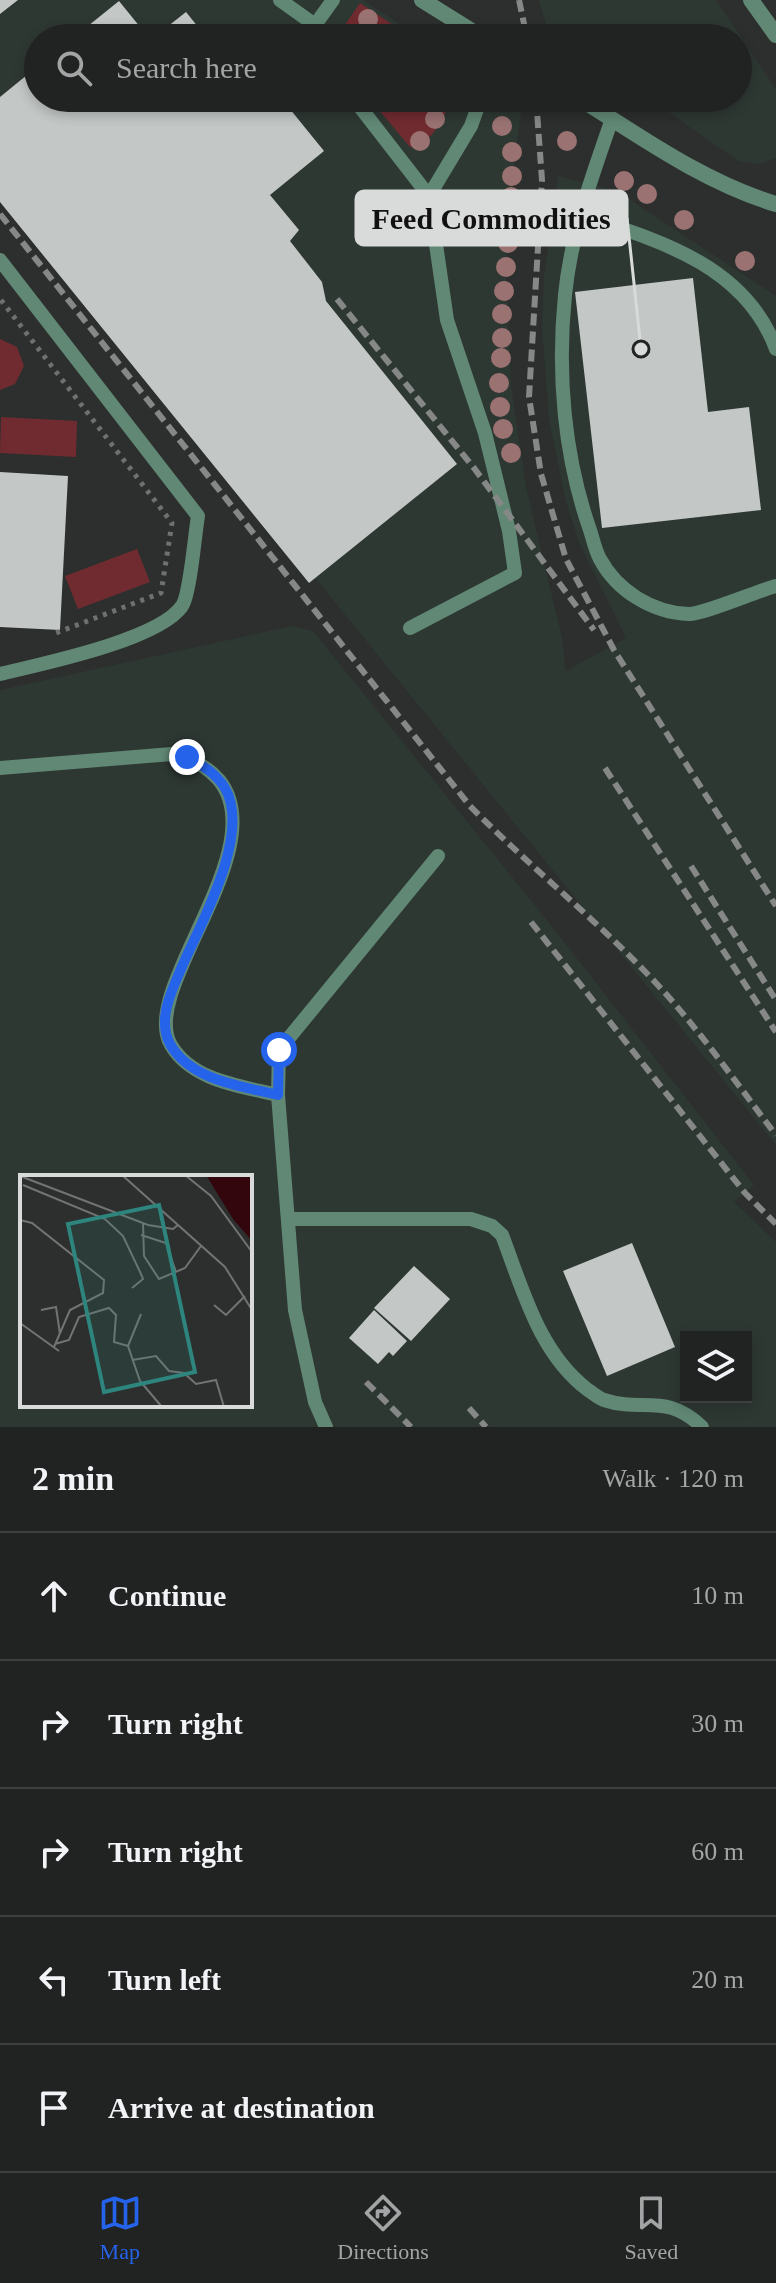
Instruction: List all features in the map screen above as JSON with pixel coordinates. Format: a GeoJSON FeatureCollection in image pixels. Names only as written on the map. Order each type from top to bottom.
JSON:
{"type":"FeatureCollection","features":[{"type":"Feature","properties":{"kind":"street"},"geometry":{"type":"LineString","coordinates":[[422,0],[461,24]]}},
{"type":"Feature","properties":{"kind":"street"},"geometry":{"type":"LineString","coordinates":[[751,0],[776,35]]}},
{"type":"Feature","properties":{"kind":"street"},"geometry":{"type":"LineString","coordinates":[[601,112],[718,180],[776,204]]}},
{"type":"Feature","properties":{"kind":"lane"},"geometry":{"type":"LineString","coordinates":[[280,0],[307,24]]}},
{"type":"Feature","properties":{"kind":"lane"},"geometry":{"type":"LineString","coordinates":[[320,24],[333,0]]}},
{"type":"Feature","properties":{"kind":"lane"},"geometry":{"type":"LineString","coordinates":[[364,112],[429,196],[447,320],[485,433],[509,531],[515,573],[410,628]]}},
{"type":"Feature","properties":{"kind":"lane"},"geometry":{"type":"LineString","coordinates":[[429,196],[471,126],[476,112]]}},
{"type":"Feature","properties":{"kind":"lane"},"geometry":{"type":"LineString","coordinates":[[612,119],[580,215],[565,295],[563,390],[572,465],[585,517],[600,559],[619,585],[648,605],[691,614],[776,586]]}},
{"type":"Feature","properties":{"kind":"lane"},"geometry":{"type":"LineString","coordinates":[[580,215],[660,240],[707,265],[744,296],[768,326],[776,349]]}},
{"type":"Feature","properties":{"kind":"lane"},"geometry":{"type":"LineString","coordinates":[[0,260],[198,516],[184,604],[165,623],[90,652],[0,674]]}},
{"type":"Feature","properties":{"kind":"lane"},"geometry":{"type":"LineString","coordinates":[[0,768],[172,754],[187,757],[214,774],[225,789],[230,804],[229,842],[217,888],[171,992],[166,1026],[169,1043],[195,1068],[218,1081],[278,1095]]}},
{"type":"Feature","properties":{"kind":"lane"},"geometry":{"type":"LineString","coordinates":[[326,1427],[315,1402],[295,1310],[278,1095],[279,1050],[438,856]]}},
{"type":"Feature","properties":{"kind":"lane"},"geometry":{"type":"LineString","coordinates":[[288,1219],[471,1219],[492,1226],[502,1235],[533,1317],[569,1375],[601,1399],[667,1405],[688,1414],[702,1427]]}},
{"type":"Feature","properties":{"kind":"path"},"geometry":{"type":"LineString","coordinates":[[1,300],[172,523],[161,593],[56,633]]}},
{"type":"Feature","properties":{"kind":"shaded area"},"geometry":{"type":"Polygon","coordinates":[[[0,0],[363,0],[400,24],[24,24],[24,112],[521,112],[508,215],[506,272],[511,385],[526,487],[562,638],[566,671],[626,638],[579,542],[566,502],[549,419],[542,327],[544,276],[558,176],[615,190],[776,296],[776,1145],[316,579],[309,583],[0,201],[0,0]]]}},
{"type":"Feature","properties":{"kind":"shaded area"},"geometry":{"type":"Polygon","coordinates":[[[539,0],[716,0],[732,24],[546,24],[539,0]]]}},
{"type":"Feature","properties":{"kind":"shaded area"},"geometry":{"type":"Polygon","coordinates":[[[360,3],[392,24],[346,24],[360,3]]]}},
{"type":"Feature","properties":{"kind":"shaded area"},"geometry":{"type":"Polygon","coordinates":[[[752,53],[776,89],[776,158],[759,164],[738,161],[669,112],[752,112],[752,53]]]}},
{"type":"Feature","properties":{"kind":"shaded area"},"geometry":{"type":"Polygon","coordinates":[[[381,112],[446,112],[425,142],[410,147],[381,112]]]}},
{"type":"Feature","properties":{"kind":"shaded area"},"geometry":{"type":"Polygon","coordinates":[[[0,339],[17,347],[24,366],[15,384],[0,390],[0,339]]]}},
{"type":"Feature","properties":{"kind":"shaded area"},"geometry":{"type":"Polygon","coordinates":[[[1,417],[77,421],[76,457],[0,453],[1,417]]]}},
{"type":"Feature","properties":{"kind":"shaded area"},"geometry":{"type":"Polygon","coordinates":[[[137,549],[150,582],[78,609],[65,576],[137,549]]]}},
{"type":"Feature","properties":{"kind":"shaded area"},"geometry":{"type":"Polygon","coordinates":[[[292,626],[313,631],[554,929],[754,1185],[734,1202],[776,1242],[776,1427],[0,1427],[0,690],[292,626]]]}},
{"type":"Feature","properties":{"kind":"building"},"geometry":{"type":"Polygon","coordinates":[[[0,0],[18,0],[0,14],[0,0]]]}},
{"type":"Feature","properties":{"kind":"building"},"geometry":{"type":"Polygon","coordinates":[[[119,1],[138,24],[90,24],[119,1]]]}},
{"type":"Feature","properties":{"kind":"building"},"geometry":{"type":"Polygon","coordinates":[[[186,12],[196,24],[171,24],[186,12]]]}},
{"type":"Feature","properties":{"kind":"building"},"geometry":{"type":"Polygon","coordinates":[[[24,77],[24,112],[292,112],[324,151],[270,195],[299,230],[290,241],[322,282],[326,301],[457,464],[309,583],[0,202],[0,97],[24,77]]]}},
{"type":"Feature","properties":{"kind":"building"},"geometry":{"type":"Polygon","coordinates":[[[693,278],[708,412],[749,407],[761,510],[602,528],[575,292],[693,278]]]}},
{"type":"Feature","properties":{"kind":"building"},"geometry":{"type":"Polygon","coordinates":[[[0,472],[68,476],[60,630],[0,627],[0,472]]]}},
{"type":"Feature","properties":{"kind":"building"},"geometry":{"type":"Polygon","coordinates":[[[632,1243],[675,1347],[607,1376],[563,1271],[632,1243]]]}},
{"type":"Feature","properties":{"kind":"building"},"geometry":{"type":"Polygon","coordinates":[[[414,1266],[450,1299],[411,1341],[374,1308],[414,1266]]]}},
{"type":"Feature","properties":{"kind":"building"},"geometry":{"type":"Polygon","coordinates":[[[374,1310],[407,1341],[393,1356],[389,1352],[378,1364],[349,1338],[374,1310]]]}},
{"type":"Feature","properties":{"kind":"railway"},"geometry":{"type":"LineString","coordinates":[[519,0],[524,24]]}},
{"type":"Feature","properties":{"kind":"railway"},"geometry":{"type":"LineString","coordinates":[[537,112],[542,180],[529,397],[541,474],[566,559],[614,650],[776,906]]}},
{"type":"Feature","properties":{"kind":"railway"},"geometry":{"type":"LineString","coordinates":[[0,214],[470,806],[655,982],[776,1135]]}},
{"type":"Feature","properties":{"kind":"railway"},"geometry":{"type":"LineString","coordinates":[[337,299],[474,468],[594,630]]}},
{"type":"Feature","properties":{"kind":"railway"},"geometry":{"type":"LineString","coordinates":[[605,768],[776,1032]]}},
{"type":"Feature","properties":{"kind":"railway"},"geometry":{"type":"LineString","coordinates":[[691,866],[776,1000]]}},
{"type":"Feature","properties":{"kind":"railway"},"geometry":{"type":"LineString","coordinates":[[531,922],[745,1193],[776,1224]]}},
{"type":"Feature","properties":{"kind":"railway"},"geometry":{"type":"LineString","coordinates":[[366,1382],[411,1427]]}},
{"type":"Feature","properties":{"kind":"railway"},"geometry":{"type":"LineString","coordinates":[[469,1408],[486,1427]]}},
{"type":"Feature","properties":{"kind":"place","name":"Feed Commodities"},"geometry":{"type":"Point","coordinates":[641,349]}},
{"type":"Feature","properties":{"kind":"route"},"geometry":{"type":"LineString","coordinates":[[187,757],[214,774],[225,789],[231,822],[217,888],[171,992],[166,1026],[169,1043],[195,1068],[218,1081],[278,1095],[279,1050]]}}]}
